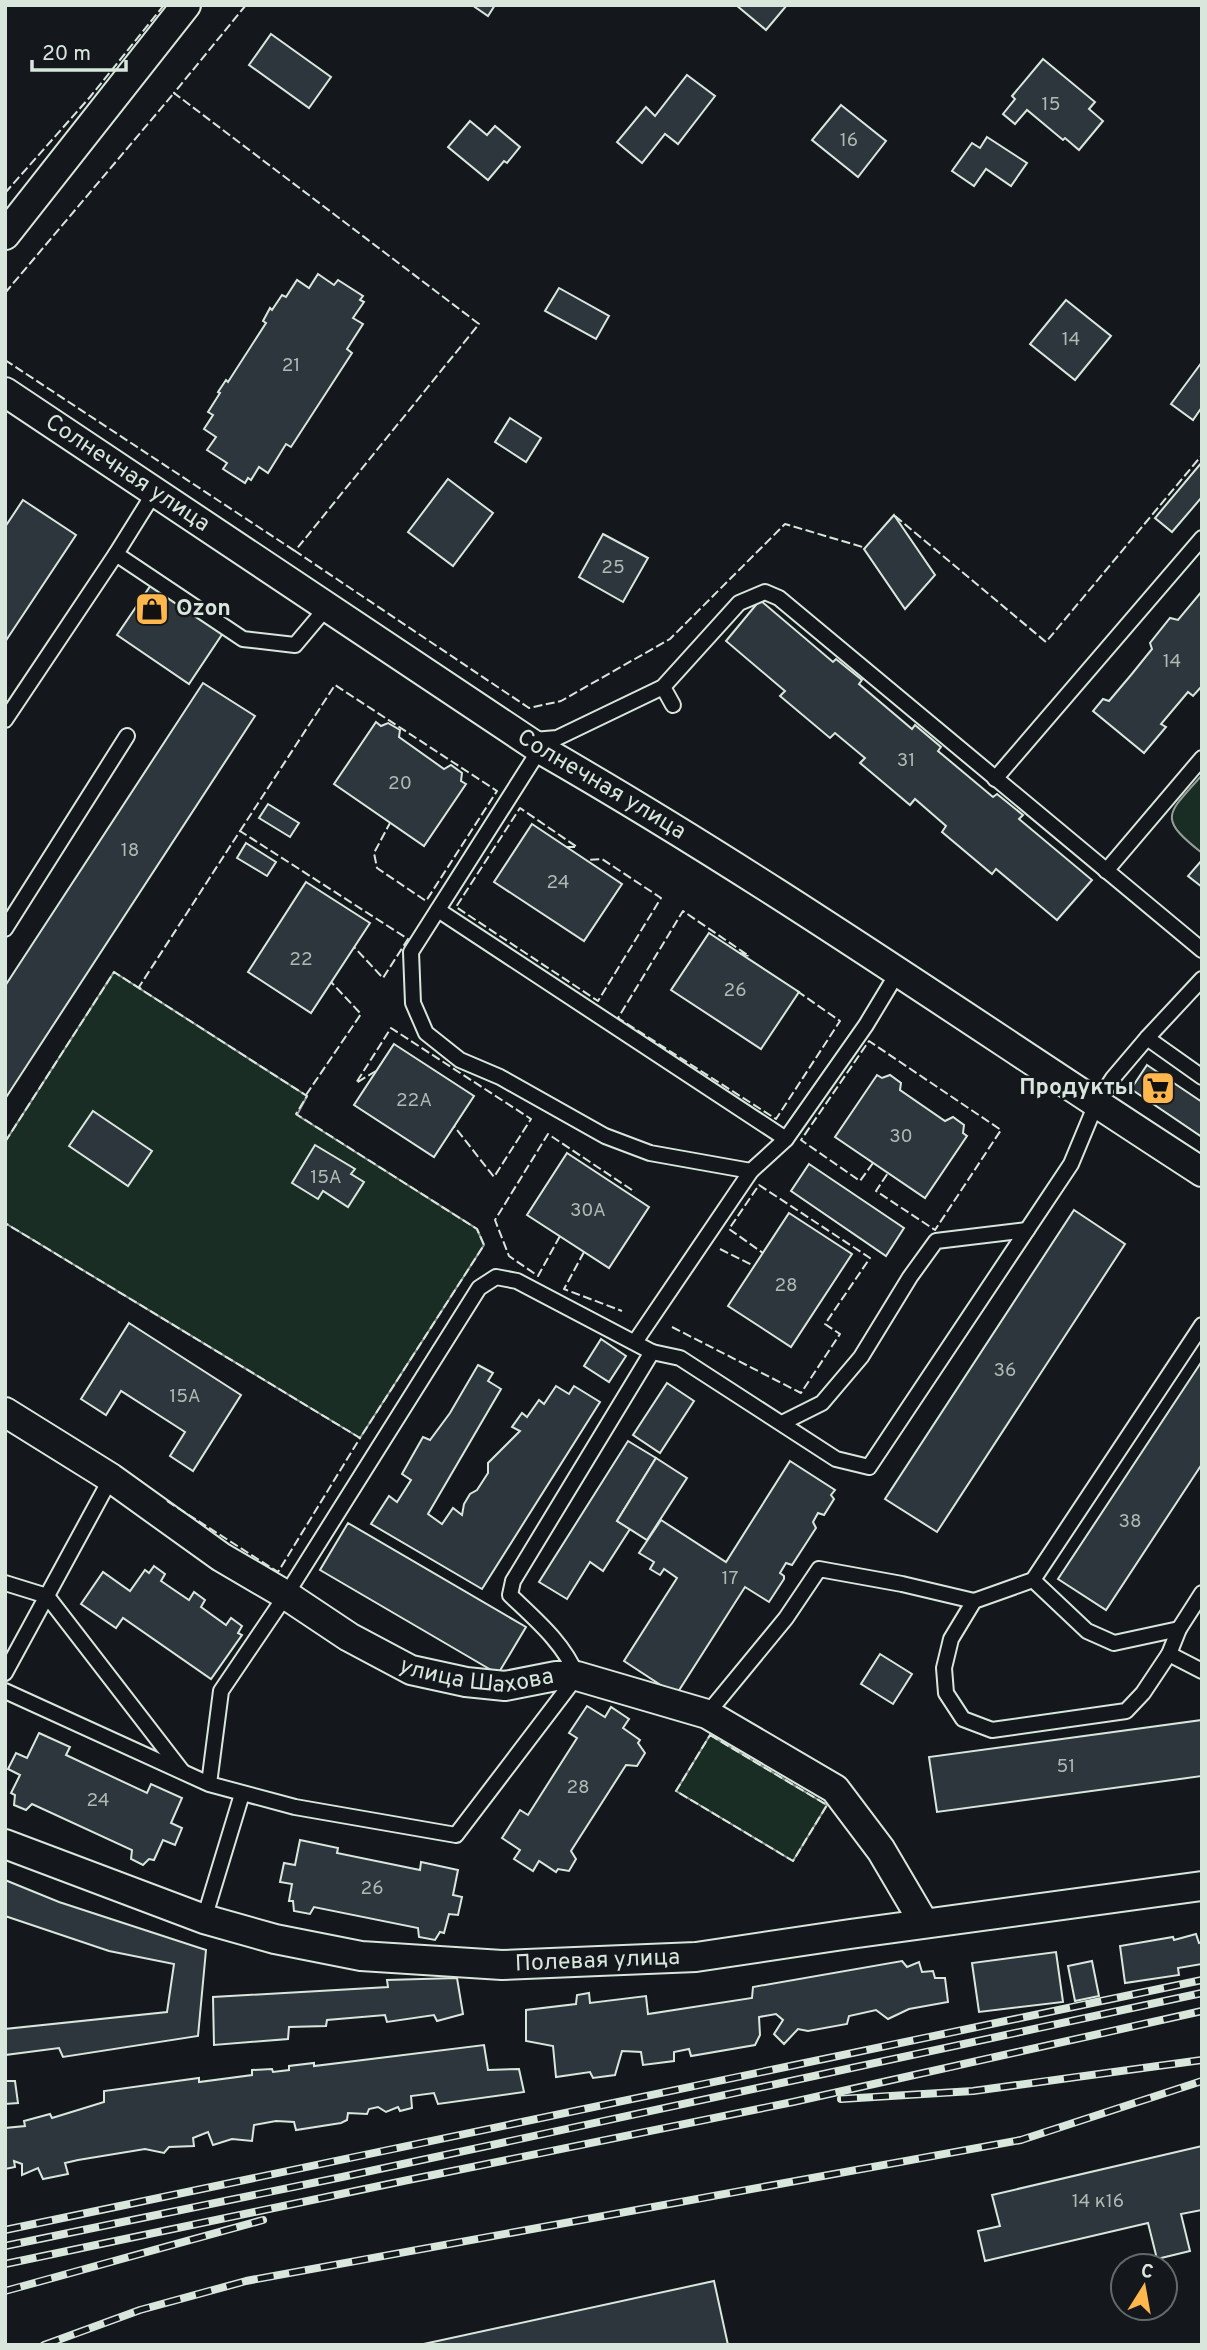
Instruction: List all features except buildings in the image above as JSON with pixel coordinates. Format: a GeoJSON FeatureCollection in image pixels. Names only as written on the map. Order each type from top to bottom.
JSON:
{"type":"FeatureCollection","features":[{"type":"Feature","properties":{"kind":"street"},"geometry":{"type":"LineString","coordinates":[[5,235],[186,5]]}},
{"type":"Feature","properties":{"kind":"street","name":"Солнечная улица"},"geometry":{"type":"LineString","coordinates":[[5,393],[534,745],[631,801],[1202,1172]]}},
{"type":"Feature","properties":{"kind":"street","name":"улица Шахова"},"geometry":{"type":"LineString","coordinates":[[5,1412],[111,1478],[220,1557],[286,1595],[349,1637],[411,1670],[466,1682],[505,1686],[556,1676],[576,1676],[707,1714],[835,1789],[881,1850],[923,1923]]}},
{"type":"Feature","properties":{"kind":"street","name":"Полевая улица"},"geometry":{"type":"LineString","coordinates":[[5,1844],[204,1919],[275,1939],[361,1956],[502,1965],[696,1957],[923,1923],[1202,1886]]}},
{"type":"Feature","properties":{"kind":"lane"},"geometry":{"type":"LineString","coordinates":[[5,720],[154,493]]}},
{"type":"Feature","properties":{"kind":"lane"},"geometry":{"type":"LineString","coordinates":[[995,779],[1202,538]]}},
{"type":"Feature","properties":{"kind":"lane"},"geometry":{"type":"LineString","coordinates":[[116,554],[243,639],[295,645],[327,607]]}},
{"type":"Feature","properties":{"kind":"lane"},"geometry":{"type":"LineString","coordinates":[[751,1171],[650,1153],[605,1136],[500,1077],[460,1060],[426,1033],[413,1003],[411,952],[534,745],[557,738],[663,687],[739,603],[765,592],[779,598],[1202,950]]}},
{"type":"Feature","properties":{"kind":"lane"},"geometry":{"type":"LineString","coordinates":[[663,687],[673,705]]}},
{"type":"Feature","properties":{"kind":"lane"},"geometry":{"type":"LineString","coordinates":[[5,929],[127,736]]}},
{"type":"Feature","properties":{"kind":"lane"},"geometry":{"type":"LineString","coordinates":[[1106,871],[1202,758]]}},
{"type":"Feature","properties":{"kind":"lane"},"geometry":{"type":"LineString","coordinates":[[438,910],[786,1139]]}},
{"type":"Feature","properties":{"kind":"lane"},"geometry":{"type":"LineString","coordinates":[[635,1342],[751,1171],[786,1139],[866,1024],[898,972]]}},
{"type":"Feature","properties":{"kind":"lane"},"geometry":{"type":"LineString","coordinates":[[209,1784],[221,1691],[286,1595],[479,1288],[496,1277],[517,1281],[652,1352],[680,1358],[836,1459],[869,1467],[1071,1164],[1096,1104],[1113,1078],[1202,979]]}},
{"type":"Feature","properties":{"kind":"lane"},"geometry":{"type":"LineString","coordinates":[[1147,1038],[1202,1077]]}},
{"type":"Feature","properties":{"kind":"lane"},"geometry":{"type":"LineString","coordinates":[[782,1423],[822,1403],[861,1357],[910,1277],[936,1241],[1027,1230]]}},
{"type":"Feature","properties":{"kind":"lane"},"geometry":{"type":"LineString","coordinates":[[707,1714],[786,1618],[819,1569],[974,1601],[1033,1580],[1202,1325]]}},
{"type":"Feature","properties":{"kind":"lane"},"geometry":{"type":"LineString","coordinates":[[5,1691],[209,1784],[295,1807],[456,1835],[576,1676],[570,1658],[510,1595],[513,1581],[652,1352]]}},
{"type":"Feature","properties":{"kind":"lane"},"geometry":{"type":"LineString","coordinates":[[5,1673],[111,1478]]}},
{"type":"Feature","properties":{"kind":"lane"},"geometry":{"type":"LineString","coordinates":[[1033,1580],[1087,1631],[1114,1643],[1179,1629]]}},
{"type":"Feature","properties":{"kind":"lane"},"geometry":{"type":"LineString","coordinates":[[5,1583],[47,1596],[183,1773]]}},
{"type":"Feature","properties":{"kind":"lane"},"geometry":{"type":"LineString","coordinates":[[974,1601],[951,1639],[944,1668],[946,1693],[963,1719],[992,1730],[1126,1711],[1143,1693],[1169,1654],[1179,1629],[1202,1593]]}},
{"type":"Feature","properties":{"kind":"lane"},"geometry":{"type":"LineString","coordinates":[[1169,1654],[1202,1671]]}},
{"type":"Feature","properties":{"kind":"lane"},"geometry":{"type":"LineString","coordinates":[[204,1919],[242,1794]]}},
{"type":"Feature","properties":{"kind":"green space"},"geometry":{"type":"Polygon","coordinates":[[[1202,775],[1202,853],[1178,831],[1172,815],[1181,799],[1202,775]]]}},
{"type":"Feature","properties":{"kind":"green space"},"geometry":{"type":"Polygon","coordinates":[[[114,972],[307,1096],[297,1115],[477,1229],[484,1245],[360,1438],[5,1223],[5,1142],[114,972]]]}},
{"type":"Feature","properties":{"kind":"green space"},"geometry":{"type":"Polygon","coordinates":[[[710,1735],[827,1805],[793,1861],[676,1791],[710,1735]]]}},
{"type":"Feature","properties":{"kind":"railway"},"geometry":{"type":"LineString","coordinates":[[5,2230],[1202,1980]]}},
{"type":"Feature","properties":{"kind":"railway"},"geometry":{"type":"LineString","coordinates":[[5,2246],[342,2177],[1202,1993]]}},
{"type":"Feature","properties":{"kind":"railway"},"geometry":{"type":"LineString","coordinates":[[5,2264],[793,2102],[1202,2011]]}},
{"type":"Feature","properties":{"kind":"railway"},"geometry":{"type":"LineString","coordinates":[[841,2099],[973,2091],[1202,2060]]}},
{"type":"Feature","properties":{"kind":"railway"},"geometry":{"type":"LineString","coordinates":[[44,2345],[140,2310],[246,2281],[1021,2140],[1202,2081]]}},
{"type":"Feature","properties":{"kind":"railway"},"geometry":{"type":"LineString","coordinates":[[5,2291],[263,2220]]}},
{"type":"Feature","properties":{"kind":"fence"},"geometry":{"type":"LineString","coordinates":[[5,193],[90,97],[164,5]]}},
{"type":"Feature","properties":{"kind":"fence"},"geometry":{"type":"LineString","coordinates":[[246,5],[174,93],[479,324],[295,551],[529,708],[561,701],[670,639],[785,524],[866,548]]}},
{"type":"Feature","properties":{"kind":"fence"},"geometry":{"type":"LineString","coordinates":[[5,293],[175,94]]}},
{"type":"Feature","properties":{"kind":"fence"},"geometry":{"type":"LineString","coordinates":[[5,360],[297,550]]}},
{"type":"Feature","properties":{"kind":"fence"},"geometry":{"type":"LineString","coordinates":[[895,516],[1046,642],[1202,455]]}},
{"type":"Feature","properties":{"kind":"fence"},"geometry":{"type":"LineString","coordinates":[[240,831],[335,685],[497,791],[426,901],[377,868],[374,853],[390,823]]}},
{"type":"Feature","properties":{"kind":"fence"},"geometry":{"type":"LineString","coordinates":[[566,847],[577,847],[520,808],[456,907],[598,1001],[661,898],[602,859],[588,860]]}},
{"type":"Feature","properties":{"kind":"fence"},"geometry":{"type":"LineString","coordinates":[[141,989],[139,987],[240,831],[408,939],[383,978],[354,947]]}},
{"type":"Feature","properties":{"kind":"fence"},"geometry":{"type":"LineString","coordinates":[[740,953],[749,956],[683,911],[618,1018],[776,1119],[840,1021],[797,991]]}},
{"type":"Feature","properties":{"kind":"fence"},"geometry":{"type":"LineString","coordinates":[[5,1142],[114,972],[307,1096],[296,1114],[477,1229],[484,1245],[360,1438],[5,1223]]}},
{"type":"Feature","properties":{"kind":"fence"},"geometry":{"type":"LineString","coordinates":[[306,1095],[361,1014],[331,982]]}},
{"type":"Feature","properties":{"kind":"fence"},"geometry":{"type":"LineString","coordinates":[[376,1071],[356,1083],[391,1028],[531,1119],[494,1177],[454,1126]]}},
{"type":"Feature","properties":{"kind":"fence"},"geometry":{"type":"LineString","coordinates":[[873,1163],[860,1181],[801,1140],[869,1041],[1001,1130],[935,1230],[876,1191],[888,1173]]}},
{"type":"Feature","properties":{"kind":"fence"},"geometry":{"type":"LineString","coordinates":[[560,1236],[538,1276],[509,1256],[495,1220],[548,1134],[635,1192]]}},
{"type":"Feature","properties":{"kind":"fence"},"geometry":{"type":"LineString","coordinates":[[672,1327],[801,1393],[840,1334],[825,1324],[870,1258],[759,1185],[729,1229],[763,1253]]}},
{"type":"Feature","properties":{"kind":"fence"},"geometry":{"type":"LineString","coordinates":[[720,1249],[754,1266]]}},
{"type":"Feature","properties":{"kind":"fence"},"geometry":{"type":"LineString","coordinates":[[584,1252],[564,1289],[622,1311]]}},
{"type":"Feature","properties":{"kind":"fence"},"geometry":{"type":"LineString","coordinates":[[167,1501],[278,1572],[360,1438],[358,1437]]}},
{"type":"Feature","properties":{"kind":"fence"},"geometry":{"type":"LineString","coordinates":[[710,1735],[827,1805],[793,1861],[676,1791],[710,1735]]}},
{"type":"Feature","properties":{"kind":"place","name":"Ozon"},"geometry":{"type":"Point","coordinates":[152,609]}},
{"type":"Feature","properties":{"kind":"place","name":"Продукты"},"geometry":{"type":"Point","coordinates":[1158,1088]}}]}
